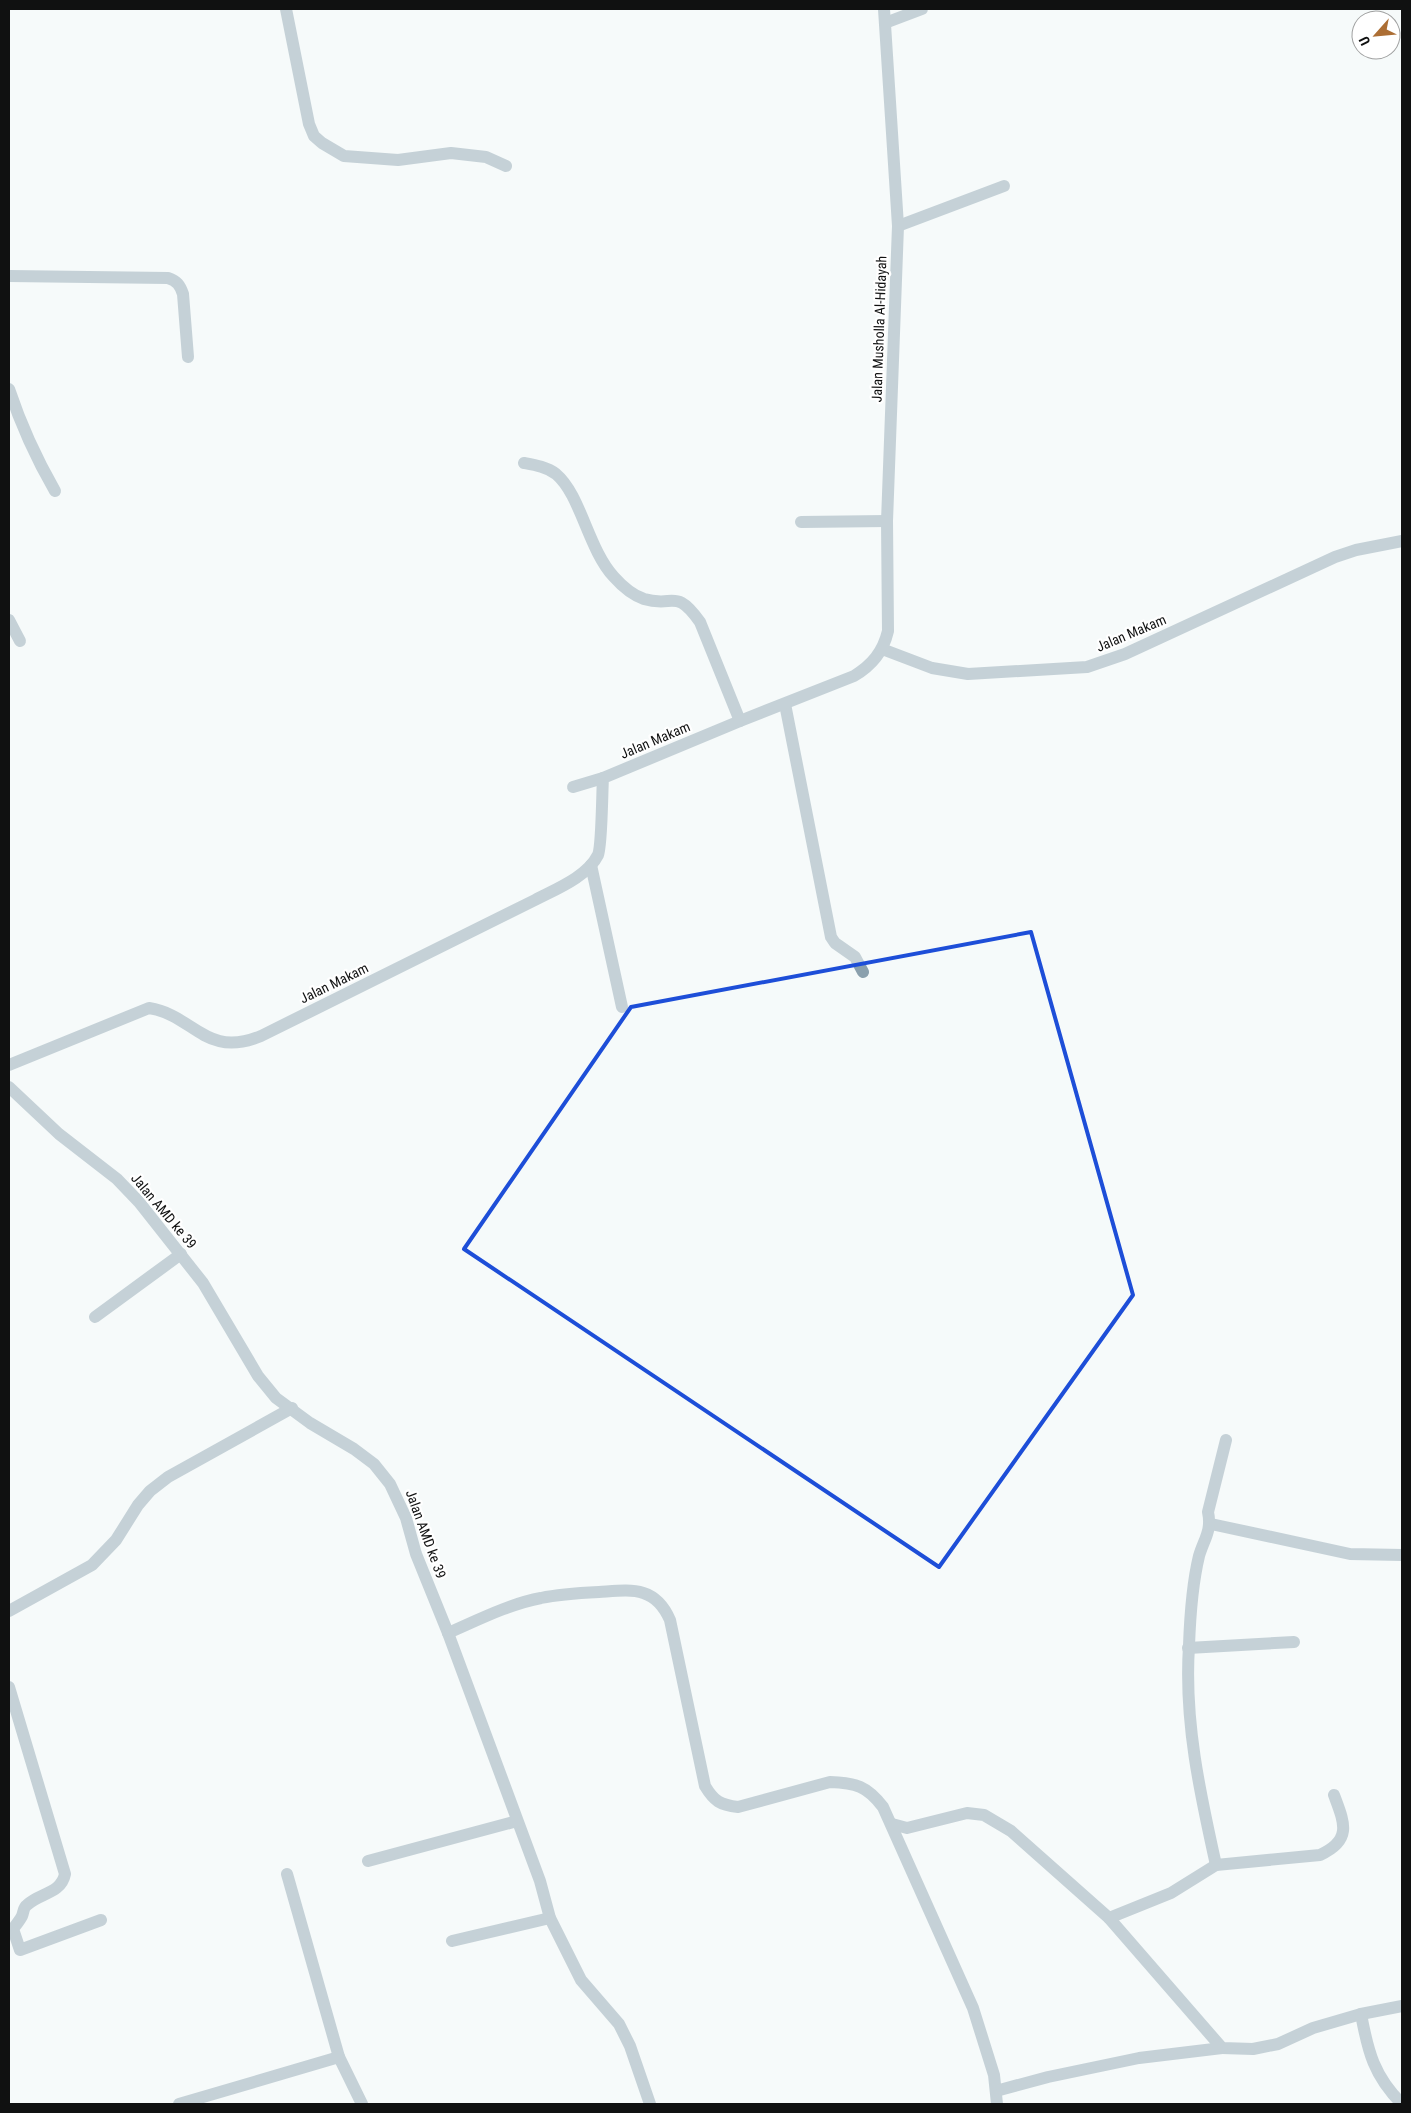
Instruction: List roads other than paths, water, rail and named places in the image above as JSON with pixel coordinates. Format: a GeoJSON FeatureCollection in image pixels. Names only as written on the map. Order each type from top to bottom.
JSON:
{"type":"FeatureCollection","features":[{"type":"Feature","properties":{"kind":"street"},"geometry":{"type":"LineString","coordinates":[[286,9],[309,124],[314,136],[322,143],[344,156],[398,160],[452,153],[486,157],[506,166]]}},
{"type":"Feature","properties":{"kind":"street","name":"Jalan Musholla Al-Hidayah"},"geometry":{"type":"LineString","coordinates":[[882,650],[888,631],[887,521],[898,226],[884,9]]}},
{"type":"Feature","properties":{"kind":"street"},"geometry":{"type":"LineString","coordinates":[[885,23],[922,9]]}},
{"type":"Feature","properties":{"kind":"street"},"geometry":{"type":"LineString","coordinates":[[898,226],[1004,186]]}},
{"type":"Feature","properties":{"kind":"street"},"geometry":{"type":"LineString","coordinates":[[9,276],[168,278],[176,280],[181,286],[183,294],[188,357]]}},
{"type":"Feature","properties":{"kind":"street"},"geometry":{"type":"LineString","coordinates":[[9,389],[22,426],[38,460],[56,491]]}},
{"type":"Feature","properties":{"kind":"street"},"geometry":{"type":"LineString","coordinates":[[524,463],[548,469],[556,474],[564,483],[596,550],[612,575],[624,587],[645,599],[675,600],[683,603],[692,611],[700,622],[740,720]]}},
{"type":"Feature","properties":{"kind":"street"},"geometry":{"type":"LineString","coordinates":[[801,522],[887,521]]}},
{"type":"Feature","properties":{"kind":"street","name":"Jalan Makam"},"geometry":{"type":"LineString","coordinates":[[573,787],[603,778],[740,720],[854,676],[871,664],[882,650],[932,668],[968,674],[1087,667],[1125,654],[1335,557],[1356,550],[1402,541]]}},
{"type":"Feature","properties":{"kind":"street"},"geometry":{"type":"LineString","coordinates":[[9,620],[20,641]]}},
{"type":"Feature","properties":{"kind":"street"},"geometry":{"type":"LineString","coordinates":[[785,704],[831,937],[835,943],[855,957],[863,972]]}},
{"type":"Feature","properties":{"kind":"street"},"geometry":{"type":"LineString","coordinates":[[603,778],[598,854],[591,865],[622,1007]]}},
{"type":"Feature","properties":{"kind":"street","name":"Jalan Makam"},"geometry":{"type":"LineString","coordinates":[[9,1065],[149,1008],[159,1010],[219,1041],[233,1044],[246,1043],[535,900],[578,876],[591,865]]}},
{"type":"Feature","properties":{"kind":"street","name":"Jalan AMD ke 39"},"geometry":{"type":"LineString","coordinates":[[9,1087],[59,1134],[118,1179],[181,1254],[202,1283],[258,1376],[276,1398],[310,1423],[354,1449],[374,1464],[390,1484],[406,1518],[416,1554],[448,1633],[540,1880],[550,1918],[581,1980],[619,2024],[641,2074],[650,2104]]}},
{"type":"Feature","properties":{"kind":"street"},"geometry":{"type":"LineString","coordinates":[[95,1316],[181,1254]]}},
{"type":"Feature","properties":{"kind":"street"},"geometry":{"type":"LineString","coordinates":[[9,1611],[92,1565],[116,1540],[138,1505],[150,1491],[168,1478],[292,1408]]}},
{"type":"Feature","properties":{"kind":"street"},"geometry":{"type":"LineString","coordinates":[[1216,1865],[1190,1726],[1188,1648],[1199,1556],[1211,1524],[1208,1512],[1226,1440]]}},
{"type":"Feature","properties":{"kind":"street"},"geometry":{"type":"LineString","coordinates":[[1211,1524],[1350,1554],[1402,1555]]}},
{"type":"Feature","properties":{"kind":"street"},"geometry":{"type":"LineString","coordinates":[[448,1633],[520,1603],[540,1598],[630,1590],[644,1592],[656,1599],[665,1608],[670,1620],[705,1786],[712,1799],[724,1806],[738,1807],[830,1782],[860,1786],[872,1793],[883,1807],[973,2008],[994,2075],[997,2104]]}},
{"type":"Feature","properties":{"kind":"street"},"geometry":{"type":"LineString","coordinates":[[1188,1648],[1294,1642]]}},
{"type":"Feature","properties":{"kind":"street"},"geometry":{"type":"LineString","coordinates":[[9,1687],[65,1874],[64,1882],[59,1888],[28,1904],[23,1909],[22,1916],[13,1928],[20,1950],[101,1920]]}},
{"type":"Feature","properties":{"kind":"street"},"geometry":{"type":"LineString","coordinates":[[1109,1918],[1170,1893],[1216,1865],[1320,1855],[1332,1849],[1340,1839],[1345,1824],[1334,1795]]}},
{"type":"Feature","properties":{"kind":"street"},"geometry":{"type":"LineString","coordinates":[[892,1824],[908,1828],[967,1813],[984,1815],[1011,1831],[1109,1918],[1222,2048]]}},
{"type":"Feature","properties":{"kind":"street"},"geometry":{"type":"LineString","coordinates":[[368,1860],[517,1821]]}},
{"type":"Feature","properties":{"kind":"street"},"geometry":{"type":"LineString","coordinates":[[287,1874],[339,2057],[362,2104]]}},
{"type":"Feature","properties":{"kind":"street"},"geometry":{"type":"LineString","coordinates":[[452,1941],[550,1918]]}},
{"type":"Feature","properties":{"kind":"street"},"geometry":{"type":"LineString","coordinates":[[996,2091],[1048,2077],[1139,2058],[1222,2048],[1253,2049],[1278,2044],[1314,2028],[1361,2014],[1402,2006]]}},
{"type":"Feature","properties":{"kind":"street"},"geometry":{"type":"LineString","coordinates":[[1361,2014],[1368,2050],[1374,2067],[1381,2080],[1402,2104]]}},
{"type":"Feature","properties":{"kind":"street"},"geometry":{"type":"LineString","coordinates":[[179,2104],[339,2057]]}}]}
